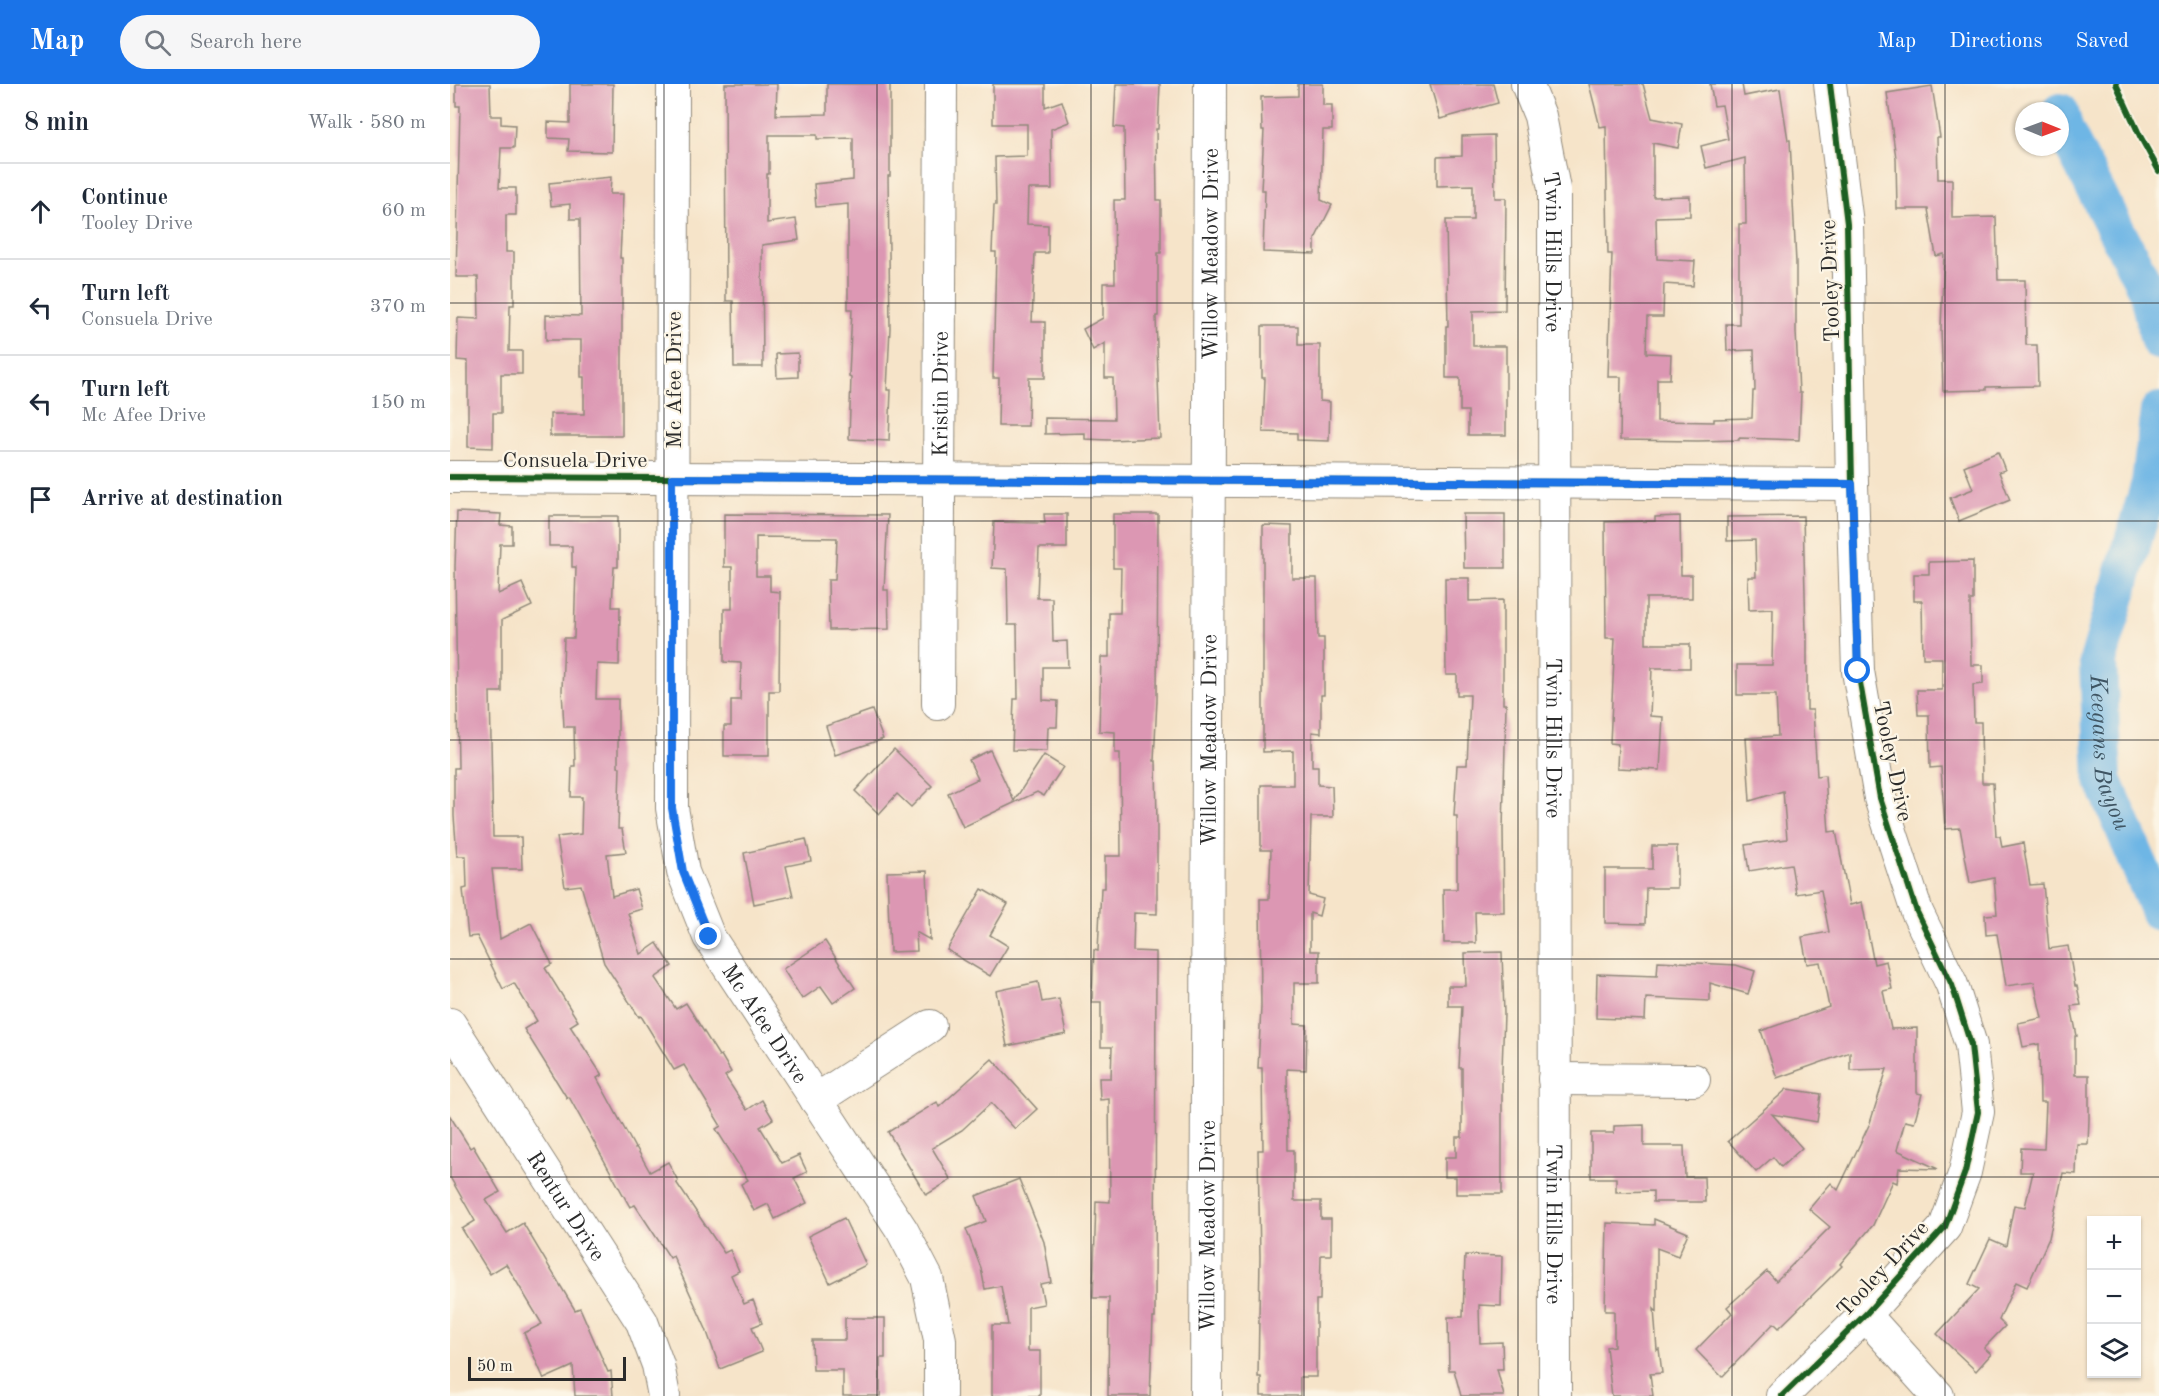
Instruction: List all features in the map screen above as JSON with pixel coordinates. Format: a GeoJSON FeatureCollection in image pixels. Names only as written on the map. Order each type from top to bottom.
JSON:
{"type":"FeatureCollection","features":[{"type":"Feature","properties":{"kind":"street","name":"Mc Afee Drive"},"geometry":{"type":"LineString","coordinates":[[673,84],[672,808],[683,872],[709,937],[902,1230],[927,1278],[940,1340],[940,1396]]}},
{"type":"Feature","properties":{"kind":"street","name":"Kristin Drive"},"geometry":{"type":"LineString","coordinates":[[938,704],[941,84]]}},
{"type":"Feature","properties":{"kind":"street","name":"Willow Meadow Drive"},"geometry":{"type":"LineString","coordinates":[[1206,1396],[1210,84]]}},
{"type":"Feature","properties":{"kind":"street","name":"Twin Hills Drive"},"geometry":{"type":"LineString","coordinates":[[1527,84],[1540,116],[1554,189],[1555,1396]]}},
{"type":"Feature","properties":{"kind":"street","name":"Tooley Drive"},"geometry":{"type":"LineString","coordinates":[[1782,1396],[1865,1315],[1945,1227],[1965,1172],[1978,1112],[1971,1045],[1952,985],[1917,912],[1880,798],[1858,671],[1847,224],[1830,84]]}},
{"type":"Feature","properties":{"kind":"street","name":"Consuela Drive"},"geometry":{"type":"LineString","coordinates":[[450,477],[1852,484]]}},
{"type":"Feature","properties":{"kind":"street","name":"Rentur Drive"},"geometry":{"type":"LineString","coordinates":[[450,1024],[642,1322],[658,1365],[664,1396]]}},
{"type":"Feature","properties":{"kind":"street"},"geometry":{"type":"LineString","coordinates":[[816,1100],[930,1026]]}},
{"type":"Feature","properties":{"kind":"street"},"geometry":{"type":"LineString","coordinates":[[1554,1079],[1694,1080]]}},
{"type":"Feature","properties":{"kind":"street"},"geometry":{"type":"LineString","coordinates":[[1865,1315],[1938,1396]]}},
{"type":"Feature","properties":{"kind":"building"},"geometry":{"type":"Polygon","coordinates":[[[456,84],[490,84],[491,116],[501,116],[501,124],[515,125],[514,148],[501,148],[499,188],[516,188],[516,215],[506,215],[506,252],[514,252],[514,305],[510,305],[509,351],[522,351],[522,374],[501,374],[501,413],[493,413],[493,448],[468,447],[468,361],[457,360],[458,318],[479,319],[478,277],[456,277],[460,106],[456,106],[456,84]]]}},
{"type":"Feature","properties":{"kind":"building"},"geometry":{"type":"Polygon","coordinates":[[[570,84],[613,84],[612,152],[568,151],[569,139],[548,138],[548,122],[570,123],[570,84]]]}},
{"type":"Feature","properties":{"kind":"building"},"geometry":{"type":"Polygon","coordinates":[[[725,84],[777,84],[776,115],[827,114],[827,84],[890,84],[890,176],[888,176],[890,328],[887,390],[891,390],[889,441],[849,439],[852,309],[848,309],[848,204],[816,207],[814,184],[853,180],[853,138],[817,139],[817,135],[769,135],[767,223],[796,219],[799,240],[762,245],[763,367],[734,367],[733,301],[726,301],[725,84]]]}},
{"type":"Feature","properties":{"kind":"building"},"geometry":{"type":"Polygon","coordinates":[[[993,84],[1045,84],[1045,107],[1062,101],[1069,122],[1051,129],[1052,189],[1028,189],[1027,224],[1048,225],[1048,253],[1035,253],[1032,322],[1045,322],[1045,378],[1029,378],[1028,426],[998,426],[999,378],[993,378],[996,252],[992,252],[994,205],[996,205],[995,157],[1027,156],[1027,124],[993,124],[993,84]]]}},
{"type":"Feature","properties":{"kind":"building"},"geometry":{"type":"Polygon","coordinates":[[[1116,84],[1160,84],[1158,129],[1156,129],[1157,200],[1161,200],[1161,253],[1158,253],[1158,316],[1156,316],[1160,438],[1109,440],[1085,439],[1085,433],[1045,434],[1045,418],[1114,419],[1113,378],[1105,378],[1105,343],[1093,350],[1083,329],[1103,318],[1103,283],[1115,283],[1114,200],[1125,200],[1124,128],[1114,127],[1116,84]]]}},
{"type":"Feature","properties":{"kind":"building"},"geometry":{"type":"Polygon","coordinates":[[[1298,84],[1323,84],[1323,105],[1332,105],[1332,130],[1323,130],[1321,200],[1332,205],[1315,239],[1315,254],[1263,252],[1265,190],[1261,190],[1264,130],[1262,130],[1261,97],[1298,96],[1298,84]]]}},
{"type":"Feature","properties":{"kind":"building"},"geometry":{"type":"Polygon","coordinates":[[[1430,84],[1493,84],[1498,103],[1440,119],[1430,84]]]}},
{"type":"Feature","properties":{"kind":"building"},"geometry":{"type":"Polygon","coordinates":[[[1589,84],[1643,84],[1652,118],[1682,124],[1678,148],[1653,143],[1653,197],[1690,196],[1690,216],[1656,217],[1657,259],[1695,261],[1693,286],[1664,284],[1663,317],[1647,317],[1646,353],[1671,354],[1670,379],[1657,379],[1657,421],[1714,422],[1714,419],[1752,418],[1753,391],[1755,391],[1754,350],[1727,351],[1726,324],[1739,324],[1739,224],[1746,224],[1745,158],[1706,168],[1701,146],[1728,139],[1722,105],[1714,106],[1710,84],[1742,84],[1744,96],[1780,89],[1788,140],[1790,140],[1796,263],[1796,332],[1799,393],[1801,393],[1799,440],[1739,438],[1739,440],[1698,441],[1620,440],[1621,377],[1608,377],[1612,254],[1608,254],[1606,126],[1600,127],[1589,84]]]}},
{"type":"Feature","properties":{"kind":"building"},"geometry":{"type":"Polygon","coordinates":[[[1932,86],[1940,137],[1937,137],[1938,179],[1952,179],[1952,218],[1996,217],[1998,280],[2025,280],[2026,345],[2037,345],[2038,386],[1943,391],[1941,328],[1944,254],[1936,256],[1928,209],[1897,209],[1896,158],[1887,93],[1932,86]]]}},
{"type":"Feature","properties":{"kind":"building"},"geometry":{"type":"Polygon","coordinates":[[[1494,135],[1495,198],[1506,198],[1505,310],[1473,311],[1473,346],[1506,346],[1506,435],[1468,435],[1468,411],[1460,411],[1460,378],[1446,378],[1446,326],[1448,326],[1446,220],[1473,220],[1473,185],[1437,186],[1437,157],[1462,156],[1462,136],[1494,135]]]}},
{"type":"Feature","properties":{"kind":"building"},"geometry":{"type":"Polygon","coordinates":[[[611,177],[610,194],[623,194],[620,258],[622,258],[622,436],[550,436],[550,414],[584,414],[584,377],[581,377],[581,340],[546,340],[546,315],[581,316],[580,219],[570,219],[570,204],[551,206],[549,183],[611,177]]]}},
{"type":"Feature","properties":{"kind":"building"},"geometry":{"type":"Polygon","coordinates":[[[1262,326],[1298,326],[1298,345],[1320,345],[1320,401],[1330,402],[1329,441],[1297,440],[1297,433],[1263,432],[1265,378],[1262,378],[1262,326]]]}},
{"type":"Feature","properties":{"kind":"building"},"geometry":{"type":"Polygon","coordinates":[[[798,353],[798,377],[777,378],[776,354],[798,353]]]}},
{"type":"Feature","properties":{"kind":"building"},"geometry":{"type":"Polygon","coordinates":[[[1998,452],[2005,470],[1999,472],[2010,500],[1959,521],[1950,498],[1973,489],[1964,466],[1998,452]]]}},
{"type":"Feature","properties":{"kind":"building"},"geometry":{"type":"Polygon","coordinates":[[[457,512],[501,514],[500,525],[512,526],[512,544],[500,544],[498,594],[522,583],[532,606],[502,620],[502,692],[490,692],[493,837],[521,837],[522,869],[492,869],[500,939],[531,923],[552,964],[545,968],[578,1021],[570,1026],[602,1075],[597,1078],[635,1148],[650,1172],[668,1162],[678,1181],[676,1182],[724,1253],[730,1250],[739,1271],[731,1275],[744,1304],[753,1300],[762,1323],[752,1327],[762,1352],[720,1369],[706,1329],[673,1256],[670,1258],[635,1205],[630,1207],[569,1097],[567,1098],[524,1029],[537,1021],[514,983],[503,989],[477,936],[468,937],[463,889],[467,888],[466,856],[457,856],[454,816],[454,768],[458,768],[455,566],[457,512]]]}},
{"type":"Feature","properties":{"kind":"building"},"geometry":{"type":"Polygon","coordinates":[[[724,514],[888,515],[884,590],[888,590],[889,629],[829,630],[828,580],[835,580],[837,538],[756,537],[756,576],[770,576],[770,591],[780,592],[779,691],[769,691],[769,756],[724,756],[724,726],[731,726],[731,700],[740,700],[741,663],[724,662],[724,609],[732,609],[732,567],[724,567],[724,514]]]}},
{"type":"Feature","properties":{"kind":"building"},"geometry":{"type":"Polygon","coordinates":[[[1044,514],[1067,514],[1067,548],[1039,548],[1037,598],[1052,598],[1053,642],[1067,641],[1068,667],[1043,667],[1043,700],[1058,701],[1057,727],[1048,727],[1047,751],[1012,750],[1014,699],[1018,699],[1017,625],[1008,625],[1007,569],[992,568],[994,522],[1045,523],[1044,514]]]}},
{"type":"Feature","properties":{"kind":"building"},"geometry":{"type":"Polygon","coordinates":[[[1113,514],[1158,514],[1157,700],[1154,761],[1156,761],[1157,914],[1134,913],[1133,951],[1156,952],[1155,1318],[1153,1318],[1150,1396],[1108,1396],[1109,1298],[1093,1298],[1096,1201],[1110,1202],[1109,1099],[1100,1100],[1099,1078],[1111,1078],[1112,1047],[1101,1047],[1101,1002],[1092,1002],[1094,950],[1098,951],[1101,888],[1105,888],[1105,856],[1121,856],[1120,753],[1115,753],[1115,732],[1099,731],[1101,657],[1109,657],[1109,613],[1120,613],[1121,568],[1113,568],[1113,514]]]}},
{"type":"Feature","properties":{"kind":"building"},"geometry":{"type":"Polygon","coordinates":[[[1463,514],[1505,514],[1505,568],[1464,568],[1463,514]]]}},
{"type":"Feature","properties":{"kind":"building"},"geometry":{"type":"Polygon","coordinates":[[[549,516],[618,516],[618,567],[614,567],[612,607],[620,607],[619,665],[597,664],[596,699],[618,699],[618,767],[620,767],[618,829],[622,829],[626,852],[607,854],[612,896],[636,889],[642,909],[628,913],[641,954],[657,943],[672,966],[655,978],[676,1009],[686,1003],[731,1072],[725,1076],[747,1110],[762,1100],[773,1119],[760,1127],[782,1163],[799,1155],[807,1172],[794,1178],[807,1203],[775,1219],[768,1204],[754,1211],[741,1184],[748,1180],[716,1129],[721,1126],[684,1065],[674,1070],[641,1016],[639,1017],[604,963],[581,885],[565,887],[557,837],[581,834],[582,797],[571,797],[572,766],[575,766],[574,727],[564,727],[562,690],[564,638],[574,638],[576,567],[572,567],[572,546],[549,546],[549,516]]]}},
{"type":"Feature","properties":{"kind":"building"},"geometry":{"type":"Polygon","coordinates":[[[1680,516],[1681,575],[1692,575],[1692,598],[1646,598],[1646,644],[1690,644],[1690,668],[1652,668],[1650,716],[1663,717],[1660,770],[1617,768],[1618,744],[1610,743],[1615,638],[1606,638],[1605,522],[1655,521],[1655,517],[1680,516]]]}},
{"type":"Feature","properties":{"kind":"building"},"geometry":{"type":"Polygon","coordinates":[[[1803,516],[1807,710],[1813,710],[1817,776],[1825,775],[1829,832],[1836,831],[1850,905],[1862,902],[1874,964],[1886,961],[1892,989],[1883,991],[1891,1029],[1917,1028],[1917,1093],[1922,1094],[1914,1123],[1905,1121],[1897,1150],[1938,1169],[1899,1168],[1897,1183],[1893,1181],[1873,1225],[1840,1264],[1842,1266],[1779,1328],[1774,1323],[1722,1377],[1696,1350],[1732,1313],[1727,1307],[1767,1271],[1776,1281],[1830,1227],[1809,1209],[1831,1183],[1838,1190],[1870,1123],[1887,1069],[1850,1070],[1850,1052],[1777,1078],[1761,1031],[1829,1007],[1820,962],[1807,964],[1802,937],[1829,932],[1821,890],[1796,894],[1791,864],[1749,871],[1745,845],[1787,839],[1783,791],[1750,801],[1746,738],[1778,736],[1776,695],[1737,695],[1737,665],[1772,665],[1773,609],[1749,610],[1748,577],[1756,577],[1755,540],[1727,541],[1727,517],[1803,516]]]}},
{"type":"Feature","properties":{"kind":"building"},"geometry":{"type":"Polygon","coordinates":[[[1263,525],[1292,526],[1292,578],[1317,578],[1318,638],[1324,638],[1324,695],[1321,695],[1321,733],[1312,732],[1312,766],[1318,766],[1318,785],[1332,786],[1333,817],[1311,817],[1309,895],[1323,899],[1319,916],[1310,913],[1310,951],[1319,951],[1319,983],[1294,983],[1294,1024],[1307,1025],[1306,1070],[1287,1069],[1288,1150],[1294,1150],[1294,1201],[1321,1201],[1321,1219],[1331,1219],[1331,1255],[1321,1255],[1320,1300],[1316,1300],[1316,1377],[1300,1377],[1300,1396],[1261,1396],[1261,1377],[1258,1377],[1260,1257],[1258,1150],[1263,1150],[1262,1068],[1258,1068],[1261,1007],[1260,899],[1269,899],[1271,850],[1261,850],[1261,785],[1293,785],[1293,751],[1263,752],[1263,525]]]}},
{"type":"Feature","properties":{"kind":"building"},"geometry":{"type":"Polygon","coordinates":[[[1973,561],[1973,600],[1970,600],[1971,665],[1983,665],[1983,684],[1973,685],[1974,722],[1981,722],[1982,783],[1993,783],[1996,836],[2000,836],[2002,847],[2023,843],[2030,885],[2043,884],[2049,949],[2068,946],[2081,1005],[2071,1006],[2077,1036],[2075,1036],[2075,1075],[2089,1075],[2088,1144],[2077,1144],[2076,1174],[2063,1173],[2049,1238],[2027,1287],[2016,1282],[1999,1320],[2005,1326],[1984,1348],[1991,1354],[1976,1371],[1937,1334],[1979,1289],[1969,1284],[1990,1239],[2006,1246],[2014,1205],[2025,1207],[2033,1172],[2020,1172],[2021,1148],[2044,1149],[2046,1102],[2040,1102],[2039,1044],[2023,1047],[2018,1023],[2042,1018],[2034,982],[2006,986],[1997,934],[1986,935],[1985,915],[1997,914],[1994,878],[1970,883],[1960,828],[1945,829],[1941,767],[1930,768],[1929,715],[1918,715],[1917,690],[1942,690],[1942,658],[1923,658],[1922,601],[1914,601],[1914,574],[1929,574],[1929,562],[1973,561]]]}},
{"type":"Feature","properties":{"kind":"building"},"geometry":{"type":"Polygon","coordinates":[[[1445,578],[1469,578],[1469,601],[1503,600],[1503,704],[1506,704],[1504,912],[1475,912],[1476,943],[1444,943],[1443,889],[1457,889],[1457,816],[1454,816],[1457,765],[1467,765],[1470,695],[1457,695],[1457,675],[1446,675],[1445,578]]]}},
{"type":"Feature","properties":{"kind":"building"},"geometry":{"type":"Polygon","coordinates":[[[872,710],[883,739],[835,755],[826,726],[872,710]]]}},
{"type":"Feature","properties":{"kind":"building"},"geometry":{"type":"Polygon","coordinates":[[[894,749],[932,786],[911,807],[897,794],[879,814],[855,791],[894,749]]]}},
{"type":"Feature","properties":{"kind":"building"},"geometry":{"type":"Polygon","coordinates":[[[990,750],[1014,801],[1044,755],[1063,767],[1044,796],[1037,792],[963,827],[948,793],[978,779],[969,760],[990,750]]]}},
{"type":"Feature","properties":{"kind":"building"},"geometry":{"type":"Polygon","coordinates":[[[806,839],[811,861],[786,866],[793,896],[754,904],[744,853],[806,839]]]}},
{"type":"Feature","properties":{"kind":"building"},"geometry":{"type":"Polygon","coordinates":[[[1652,846],[1677,846],[1677,888],[1646,888],[1645,924],[1605,923],[1605,869],[1652,869],[1652,846]]]}},
{"type":"Feature","properties":{"kind":"building"},"geometry":{"type":"Polygon","coordinates":[[[927,871],[930,940],[916,932],[917,951],[890,952],[887,872],[927,871]]]}},
{"type":"Feature","properties":{"kind":"building"},"geometry":{"type":"Polygon","coordinates":[[[982,889],[1008,904],[990,935],[1008,946],[990,976],[947,950],[982,889]]]}},
{"type":"Feature","properties":{"kind":"building"},"geometry":{"type":"Polygon","coordinates":[[[825,941],[855,988],[833,1003],[821,986],[802,999],[783,969],[825,941]]]}},
{"type":"Feature","properties":{"kind":"building"},"geometry":{"type":"Polygon","coordinates":[[[1502,952],[1504,1014],[1502,1194],[1456,1194],[1456,1177],[1445,1177],[1445,1157],[1456,1157],[1456,1137],[1462,1137],[1462,1068],[1459,1068],[1462,1006],[1448,1006],[1448,986],[1466,986],[1465,953],[1502,952]]]}},
{"type":"Feature","properties":{"kind":"building"},"geometry":{"type":"Polygon","coordinates":[[[1658,961],[1736,965],[1755,971],[1748,994],[1710,983],[1710,1001],[1646,998],[1645,1020],[1596,1018],[1597,974],[1657,976],[1658,961]]]}},
{"type":"Feature","properties":{"kind":"building"},"geometry":{"type":"Polygon","coordinates":[[[1038,982],[1042,1002],[1059,999],[1066,1034],[1007,1046],[996,991],[1038,982]]]}},
{"type":"Feature","properties":{"kind":"building"},"geometry":{"type":"Polygon","coordinates":[[[992,1059],[1037,1109],[1015,1129],[991,1103],[962,1130],[932,1148],[951,1180],[926,1195],[888,1132],[937,1102],[939,1107],[992,1059]]]}},
{"type":"Feature","properties":{"kind":"building"},"geometry":{"type":"Polygon","coordinates":[[[1787,1089],[1821,1094],[1817,1122],[1772,1114],[1802,1148],[1781,1167],[1773,1157],[1756,1172],[1728,1141],[1787,1089]]]}},
{"type":"Feature","properties":{"kind":"building"},"geometry":{"type":"Polygon","coordinates":[[[450,1116],[470,1148],[473,1146],[500,1192],[486,1200],[507,1233],[523,1223],[575,1310],[580,1308],[608,1372],[611,1371],[613,1396],[575,1396],[573,1366],[544,1379],[524,1333],[542,1324],[506,1264],[490,1274],[462,1229],[475,1221],[450,1177],[450,1116]]]}},
{"type":"Feature","properties":{"kind":"building"},"geometry":{"type":"Polygon","coordinates":[[[1644,1125],[1644,1146],[1684,1146],[1685,1177],[1704,1177],[1705,1202],[1653,1202],[1653,1191],[1616,1192],[1616,1178],[1591,1178],[1591,1133],[1614,1133],[1614,1126],[1644,1125]]]}},
{"type":"Feature","properties":{"kind":"building"},"geometry":{"type":"Polygon","coordinates":[[[1019,1179],[1044,1242],[1051,1282],[1040,1284],[1044,1304],[1028,1307],[1028,1351],[1040,1351],[1040,1396],[992,1396],[992,1325],[1008,1325],[1001,1286],[985,1289],[981,1268],[966,1229],[986,1221],[976,1196],[1019,1179]]]}},
{"type":"Feature","properties":{"kind":"building"},"geometry":{"type":"Polygon","coordinates":[[[844,1218],[866,1265],[830,1283],[808,1236],[844,1218]]]}},
{"type":"Feature","properties":{"kind":"building"},"geometry":{"type":"Polygon","coordinates":[[[1654,1219],[1688,1233],[1678,1256],[1657,1248],[1657,1312],[1654,1309],[1657,1350],[1659,1349],[1662,1373],[1650,1374],[1653,1396],[1612,1396],[1606,1347],[1614,1346],[1614,1311],[1605,1311],[1607,1223],[1654,1225],[1654,1219]]]}},
{"type":"Feature","properties":{"kind":"building"},"geometry":{"type":"Polygon","coordinates":[[[1465,1255],[1502,1256],[1501,1306],[1479,1305],[1480,1343],[1502,1342],[1503,1369],[1497,1369],[1504,1396],[1461,1396],[1454,1370],[1449,1370],[1448,1317],[1463,1317],[1465,1255]]]}},
{"type":"Feature","properties":{"kind":"building"},"geometry":{"type":"Polygon","coordinates":[[[845,1318],[885,1318],[885,1358],[880,1358],[880,1396],[843,1396],[843,1370],[813,1370],[812,1340],[845,1340],[845,1318]]]}},
{"type":"Feature","properties":{"kind":"waterway","name":"Keegans Bayou"},"geometry":{"type":"LineString","coordinates":[[2069,139],[2147,290],[2159,341]]}},
{"type":"Feature","properties":{"kind":"waterway","name":"Keegans Bayou"},"geometry":{"type":"LineString","coordinates":[[2159,411],[2150,483],[2098,661],[2103,779],[2159,912]]}},
{"type":"Feature","properties":{"kind":"cycle path"},"geometry":{"type":"LineString","coordinates":[[1782,1396],[1865,1315],[1945,1227],[1965,1172],[1978,1112],[1971,1045],[1952,985],[1917,912],[1880,798],[1858,671],[1847,224],[1830,84]]}},
{"type":"Feature","properties":{"kind":"cycle path"},"geometry":{"type":"LineString","coordinates":[[2116,84],[2159,171]]}},
{"type":"Feature","properties":{"kind":"cycle path"},"geometry":{"type":"LineString","coordinates":[[450,477],[1852,484]]}},
{"type":"Feature","properties":{"kind":"route"},"geometry":{"type":"LineString","coordinates":[[709,937],[683,872],[672,808],[672,478],[1852,484],[1858,671]]}}]}
